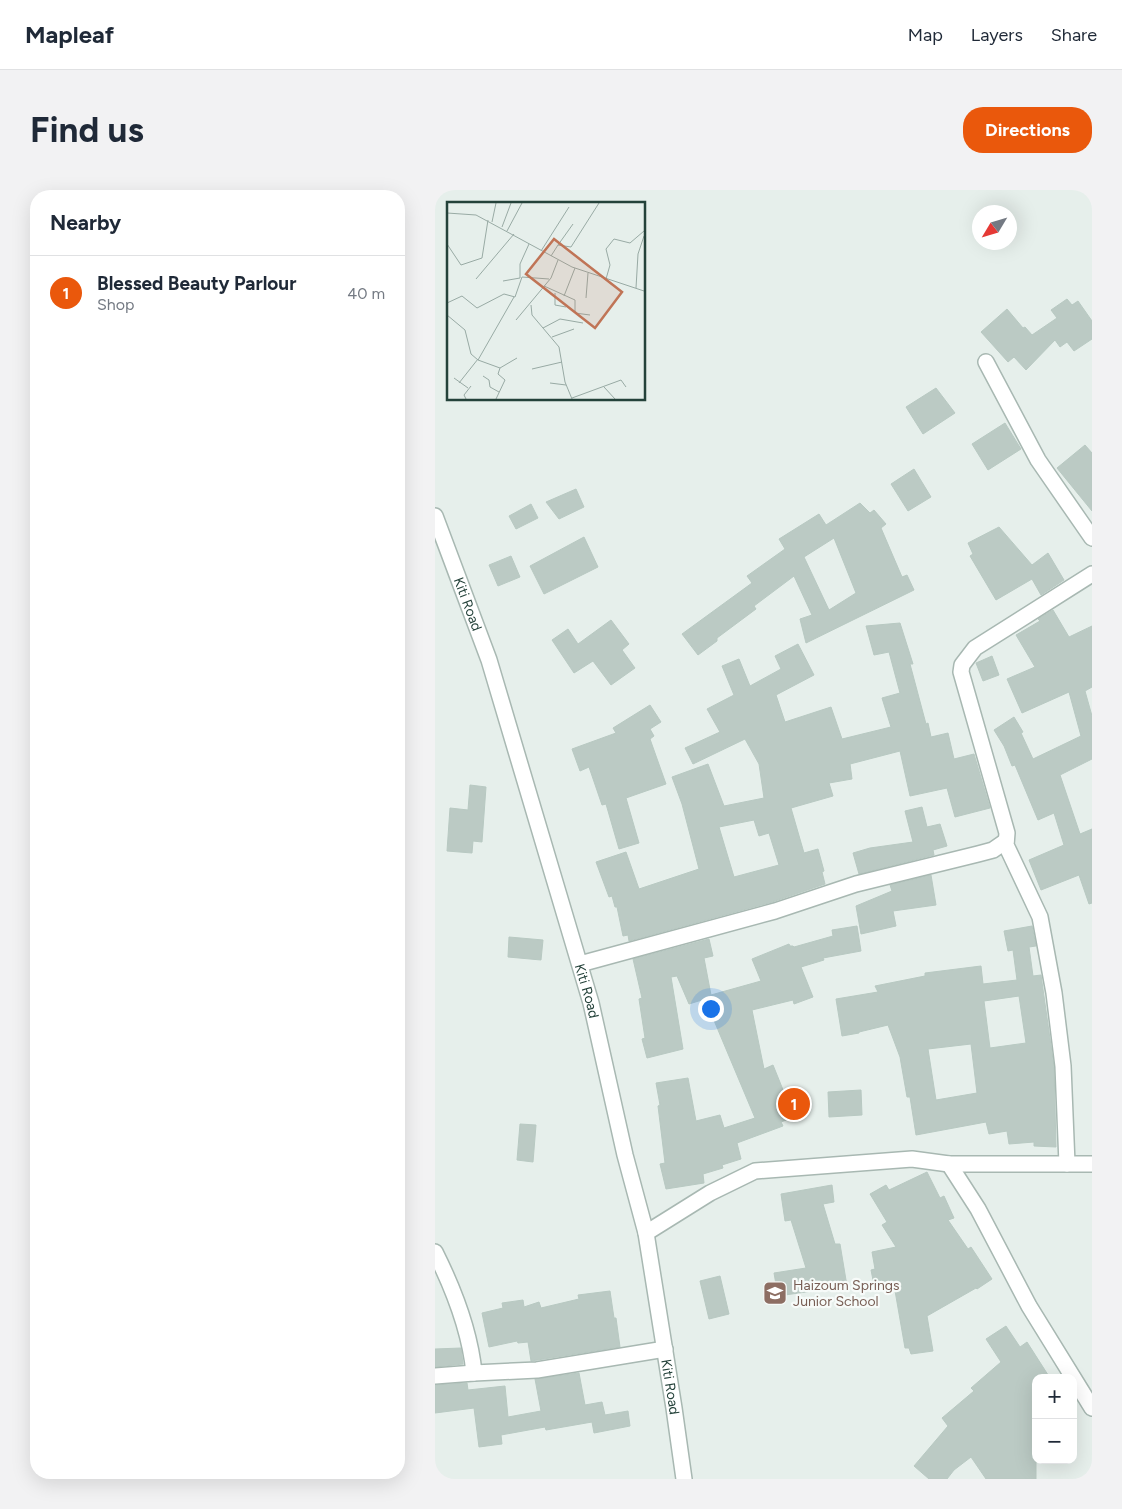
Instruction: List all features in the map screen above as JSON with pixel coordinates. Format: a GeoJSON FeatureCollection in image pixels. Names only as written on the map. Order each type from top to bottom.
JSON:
{"type":"FeatureCollection","features":[{"type":"Feature","properties":{"kind":"street"},"geometry":{"type":"LineString","coordinates":[[986,362],[1038,460],[1092,538]]}},
{"type":"Feature","properties":{"kind":"street","name":"Kiti Road"},"geometry":{"type":"LineString","coordinates":[[435,516],[489,660],[591,1003],[625,1155],[646,1233],[684,1479]]}},
{"type":"Feature","properties":{"kind":"street"},"geometry":{"type":"LineString","coordinates":[[1067,1164],[1063,1066],[1053,986],[1039,917],[1006,845],[1007,834],[961,672],[962,664],[975,648],[1092,574]]}},
{"type":"Feature","properties":{"kind":"street"},"geometry":{"type":"LineString","coordinates":[[580,964],[775,911],[856,884],[993,850],[1006,841]]}},
{"type":"Feature","properties":{"kind":"street"},"geometry":{"type":"LineString","coordinates":[[646,1233],[709,1193],[755,1171],[912,1159],[949,1164],[1092,1164]]}},
{"type":"Feature","properties":{"kind":"street"},"geometry":{"type":"LineString","coordinates":[[949,1164],[979,1209],[1029,1306],[1092,1408]]}},
{"type":"Feature","properties":{"kind":"street"},"geometry":{"type":"LineString","coordinates":[[435,1252],[445,1272],[467,1329],[472,1349],[474,1372]]}},
{"type":"Feature","properties":{"kind":"street"},"geometry":{"type":"LineString","coordinates":[[435,1376],[474,1372],[537,1370],[665,1349]]}},
{"type":"Feature","properties":{"kind":"building"},"geometry":{"type":"Polygon","coordinates":[[[1067,299],[1072,305],[1078,301],[1092,321],[1092,339],[1074,351],[1067,342],[1060,347],[1055,340],[1026,370],[1014,357],[1008,362],[981,332],[1007,309],[1023,328],[1025,327],[1032,335],[1057,318],[1051,310],[1067,299]]]}},
{"type":"Feature","properties":{"kind":"building"},"geometry":{"type":"Polygon","coordinates":[[[936,388],[955,413],[923,434],[906,407],[936,388]]]}},
{"type":"Feature","properties":{"kind":"building"},"geometry":{"type":"Polygon","coordinates":[[[1005,423],[1021,449],[988,470],[972,444],[1005,423]]]}},
{"type":"Feature","properties":{"kind":"building"},"geometry":{"type":"Polygon","coordinates":[[[1085,445],[1092,453],[1092,511],[1057,468],[1085,445]]]}},
{"type":"Feature","properties":{"kind":"building"},"geometry":{"type":"Polygon","coordinates":[[[914,469],[931,497],[908,511],[891,484],[914,469]]]}},
{"type":"Feature","properties":{"kind":"building"},"geometry":{"type":"Polygon","coordinates":[[[576,489],[584,507],[559,519],[546,502],[576,489]]]}},
{"type":"Feature","properties":{"kind":"building"},"geometry":{"type":"Polygon","coordinates":[[[860,503],[870,513],[874,510],[886,524],[881,528],[902,577],[907,575],[914,590],[806,643],[800,619],[812,615],[794,576],[754,606],[756,609],[717,638],[717,641],[698,655],[682,634],[752,583],[747,576],[785,549],[779,539],[819,514],[826,525],[860,503]],[[834,538],[804,557],[829,610],[856,593],[834,538]]]}},
{"type":"Feature","properties":{"kind":"building"},"geometry":{"type":"Polygon","coordinates":[[[531,504],[538,518],[516,529],[509,516],[531,504]]]}},
{"type":"Feature","properties":{"kind":"building"},"geometry":{"type":"Polygon","coordinates":[[[999,527],[1032,565],[1048,553],[1064,580],[1041,595],[1032,579],[996,600],[970,556],[973,554],[968,543],[999,527]]]}},
{"type":"Feature","properties":{"kind":"building"},"geometry":{"type":"Polygon","coordinates":[[[584,537],[598,567],[544,594],[530,566],[584,537]]]}},
{"type":"Feature","properties":{"kind":"building"},"geometry":{"type":"Polygon","coordinates":[[[511,556],[520,577],[498,586],[489,565],[511,556]]]}},
{"type":"Feature","properties":{"kind":"building"},"geometry":{"type":"Polygon","coordinates":[[[1053,610],[1069,637],[1092,626],[1092,687],[1085,691],[1092,716],[1092,759],[1060,775],[1080,834],[1092,829],[1092,903],[1089,904],[1079,875],[1041,890],[1029,860],[1064,845],[1054,813],[1038,820],[1015,765],[1012,766],[1004,746],[994,730],[1014,717],[1023,732],[1021,733],[1033,759],[1081,736],[1069,692],[1022,713],[1007,679],[1035,667],[1016,635],[1040,621],[1038,619],[1053,610]]]}},
{"type":"Feature","properties":{"kind":"building"},"geometry":{"type":"Polygon","coordinates":[[[611,620],[629,644],[622,650],[635,668],[611,685],[593,661],[574,673],[552,640],[568,629],[578,644],[611,620]]]}},
{"type":"Feature","properties":{"kind":"building"},"geometry":{"type":"Polygon","coordinates":[[[900,623],[913,664],[910,664],[931,737],[948,733],[954,759],[974,754],[990,808],[955,817],[947,788],[910,796],[900,751],[850,764],[852,779],[829,783],[833,796],[791,808],[804,853],[818,849],[824,871],[822,872],[825,884],[772,902],[629,941],[628,935],[623,936],[617,907],[615,907],[612,896],[609,897],[596,862],[626,852],[639,889],[699,869],[682,804],[672,777],[708,764],[724,806],[764,798],[759,764],[745,739],[693,764],[685,748],[720,732],[707,709],[734,695],[722,666],[739,659],[750,686],[781,669],[775,656],[798,644],[814,675],[776,695],[785,722],[831,707],[842,739],[891,727],[882,698],[900,693],[889,652],[874,655],[866,626],[900,623]],[[754,820],[719,827],[734,877],[779,865],[769,833],[759,836],[754,820]]]}},
{"type":"Feature","properties":{"kind":"building"},"geometry":{"type":"Polygon","coordinates":[[[992,656],[999,675],[983,681],[976,663],[992,656]]]}},
{"type":"Feature","properties":{"kind":"building"},"geometry":{"type":"Polygon","coordinates":[[[650,705],[661,722],[650,729],[654,736],[650,739],[666,784],[626,798],[639,843],[619,849],[606,804],[602,805],[589,767],[580,771],[572,749],[616,733],[613,728],[650,705]]]}},
{"type":"Feature","properties":{"kind":"building"},"geometry":{"type":"Polygon","coordinates":[[[470,785],[486,787],[482,842],[473,841],[472,853],[447,851],[450,808],[468,810],[470,785]]]}},
{"type":"Feature","properties":{"kind":"building"},"geometry":{"type":"Polygon","coordinates":[[[922,807],[927,827],[940,824],[947,846],[933,850],[934,855],[859,874],[853,853],[870,848],[913,842],[905,811],[922,807]]]}},
{"type":"Feature","properties":{"kind":"building"},"geometry":{"type":"Polygon","coordinates":[[[931,875],[936,905],[893,911],[896,926],[861,934],[856,906],[892,891],[890,885],[931,875]]]}},
{"type":"Feature","properties":{"kind":"building"},"geometry":{"type":"Polygon","coordinates":[[[857,926],[861,951],[823,958],[824,960],[801,967],[813,997],[794,1004],[793,1000],[752,1010],[764,1069],[773,1065],[794,1117],[781,1122],[783,1126],[737,1143],[741,1159],[722,1165],[723,1168],[703,1174],[704,1183],[666,1189],[660,1164],[665,1163],[658,1106],[660,1105],[656,1083],[688,1078],[696,1121],[720,1115],[724,1128],[755,1118],[705,999],[689,1004],[677,976],[671,977],[683,1049],[647,1058],[642,1039],[645,1038],[639,999],[642,998],[633,959],[709,939],[713,956],[704,958],[711,995],[761,981],[752,959],[789,944],[794,947],[833,936],[832,930],[857,926]]]}},
{"type":"Feature","properties":{"kind":"building"},"geometry":{"type":"Polygon","coordinates":[[[1032,926],[1036,946],[1029,947],[1033,976],[1041,975],[1054,1067],[1056,1147],[1034,1146],[1034,1142],[1009,1144],[1007,1131],[989,1134],[986,1122],[916,1135],[910,1097],[907,1097],[900,1057],[888,1025],[842,1036],[836,999],[878,992],[875,986],[925,976],[925,973],[981,966],[983,984],[1017,980],[1013,950],[1008,951],[1004,931],[1032,926]],[[1019,996],[984,1001],[990,1048],[1026,1043],[1019,996]],[[971,1044],[928,1049],[936,1100],[977,1093],[971,1044]]]}},
{"type":"Feature","properties":{"kind":"building"},"geometry":{"type":"Polygon","coordinates":[[[509,937],[543,940],[541,960],[508,957],[509,937]]]}},
{"type":"Feature","properties":{"kind":"building"},"geometry":{"type":"Polygon","coordinates":[[[861,1090],[862,1115],[829,1117],[828,1092],[861,1090]]]}},
{"type":"Feature","properties":{"kind":"building"},"geometry":{"type":"Polygon","coordinates":[[[520,1124],[536,1125],[533,1162],[517,1160],[520,1124]]]}},
{"type":"Feature","properties":{"kind":"building"},"geometry":{"type":"Polygon","coordinates":[[[927,1172],[940,1198],[944,1196],[954,1218],[948,1220],[968,1249],[971,1247],[992,1279],[927,1316],[933,1351],[911,1354],[909,1348],[905,1348],[894,1285],[881,1287],[880,1283],[874,1285],[871,1270],[875,1269],[872,1252],[896,1247],[882,1225],[887,1222],[870,1194],[886,1185],[889,1190],[927,1172]]]}},
{"type":"Feature","properties":{"kind":"building"},"geometry":{"type":"Polygon","coordinates":[[[832,1185],[834,1202],[823,1204],[835,1244],[840,1244],[847,1286],[778,1296],[774,1273],[806,1268],[791,1220],[785,1221],[781,1194],[832,1185]]]}},
{"type":"Feature","properties":{"kind":"building"},"geometry":{"type":"Polygon","coordinates":[[[720,1276],[729,1314],[709,1319],[700,1281],[720,1276]]]}},
{"type":"Feature","properties":{"kind":"building"},"geometry":{"type":"Polygon","coordinates":[[[610,1291],[620,1347],[531,1361],[528,1342],[518,1343],[517,1341],[489,1347],[482,1313],[503,1308],[502,1303],[523,1300],[524,1307],[539,1302],[541,1308],[579,1299],[578,1295],[610,1291]]]}},
{"type":"Feature","properties":{"kind":"building"},"geometry":{"type":"Polygon","coordinates":[[[1006,1326],[1020,1347],[1027,1342],[1047,1374],[1032,1374],[1032,1464],[1036,1464],[1036,1479],[986,1479],[971,1457],[954,1470],[947,1479],[929,1479],[914,1466],[948,1426],[942,1418],[974,1391],[971,1388],[1001,1362],[986,1339],[1006,1326]]]}},
{"type":"Feature","properties":{"kind":"building"},"geometry":{"type":"Polygon","coordinates":[[[461,1348],[463,1364],[435,1367],[435,1349],[461,1348]]]}},
{"type":"Feature","properties":{"kind":"building"},"geometry":{"type":"Polygon","coordinates":[[[579,1373],[585,1405],[602,1402],[605,1415],[628,1411],[630,1426],[594,1433],[592,1422],[546,1430],[545,1427],[501,1435],[502,1444],[479,1447],[474,1408],[435,1413],[435,1385],[467,1383],[468,1390],[505,1386],[508,1417],[541,1411],[535,1379],[579,1373]]]}},
{"type":"Feature","properties":{"kind":"place","name":"Blessed Beauty Parlour"},"geometry":{"type":"Point","coordinates":[794,1104]}},
{"type":"Feature","properties":{"kind":"place","name":"Haizoum Springs Junior School"},"geometry":{"type":"Point","coordinates":[775,1293]}}]}
